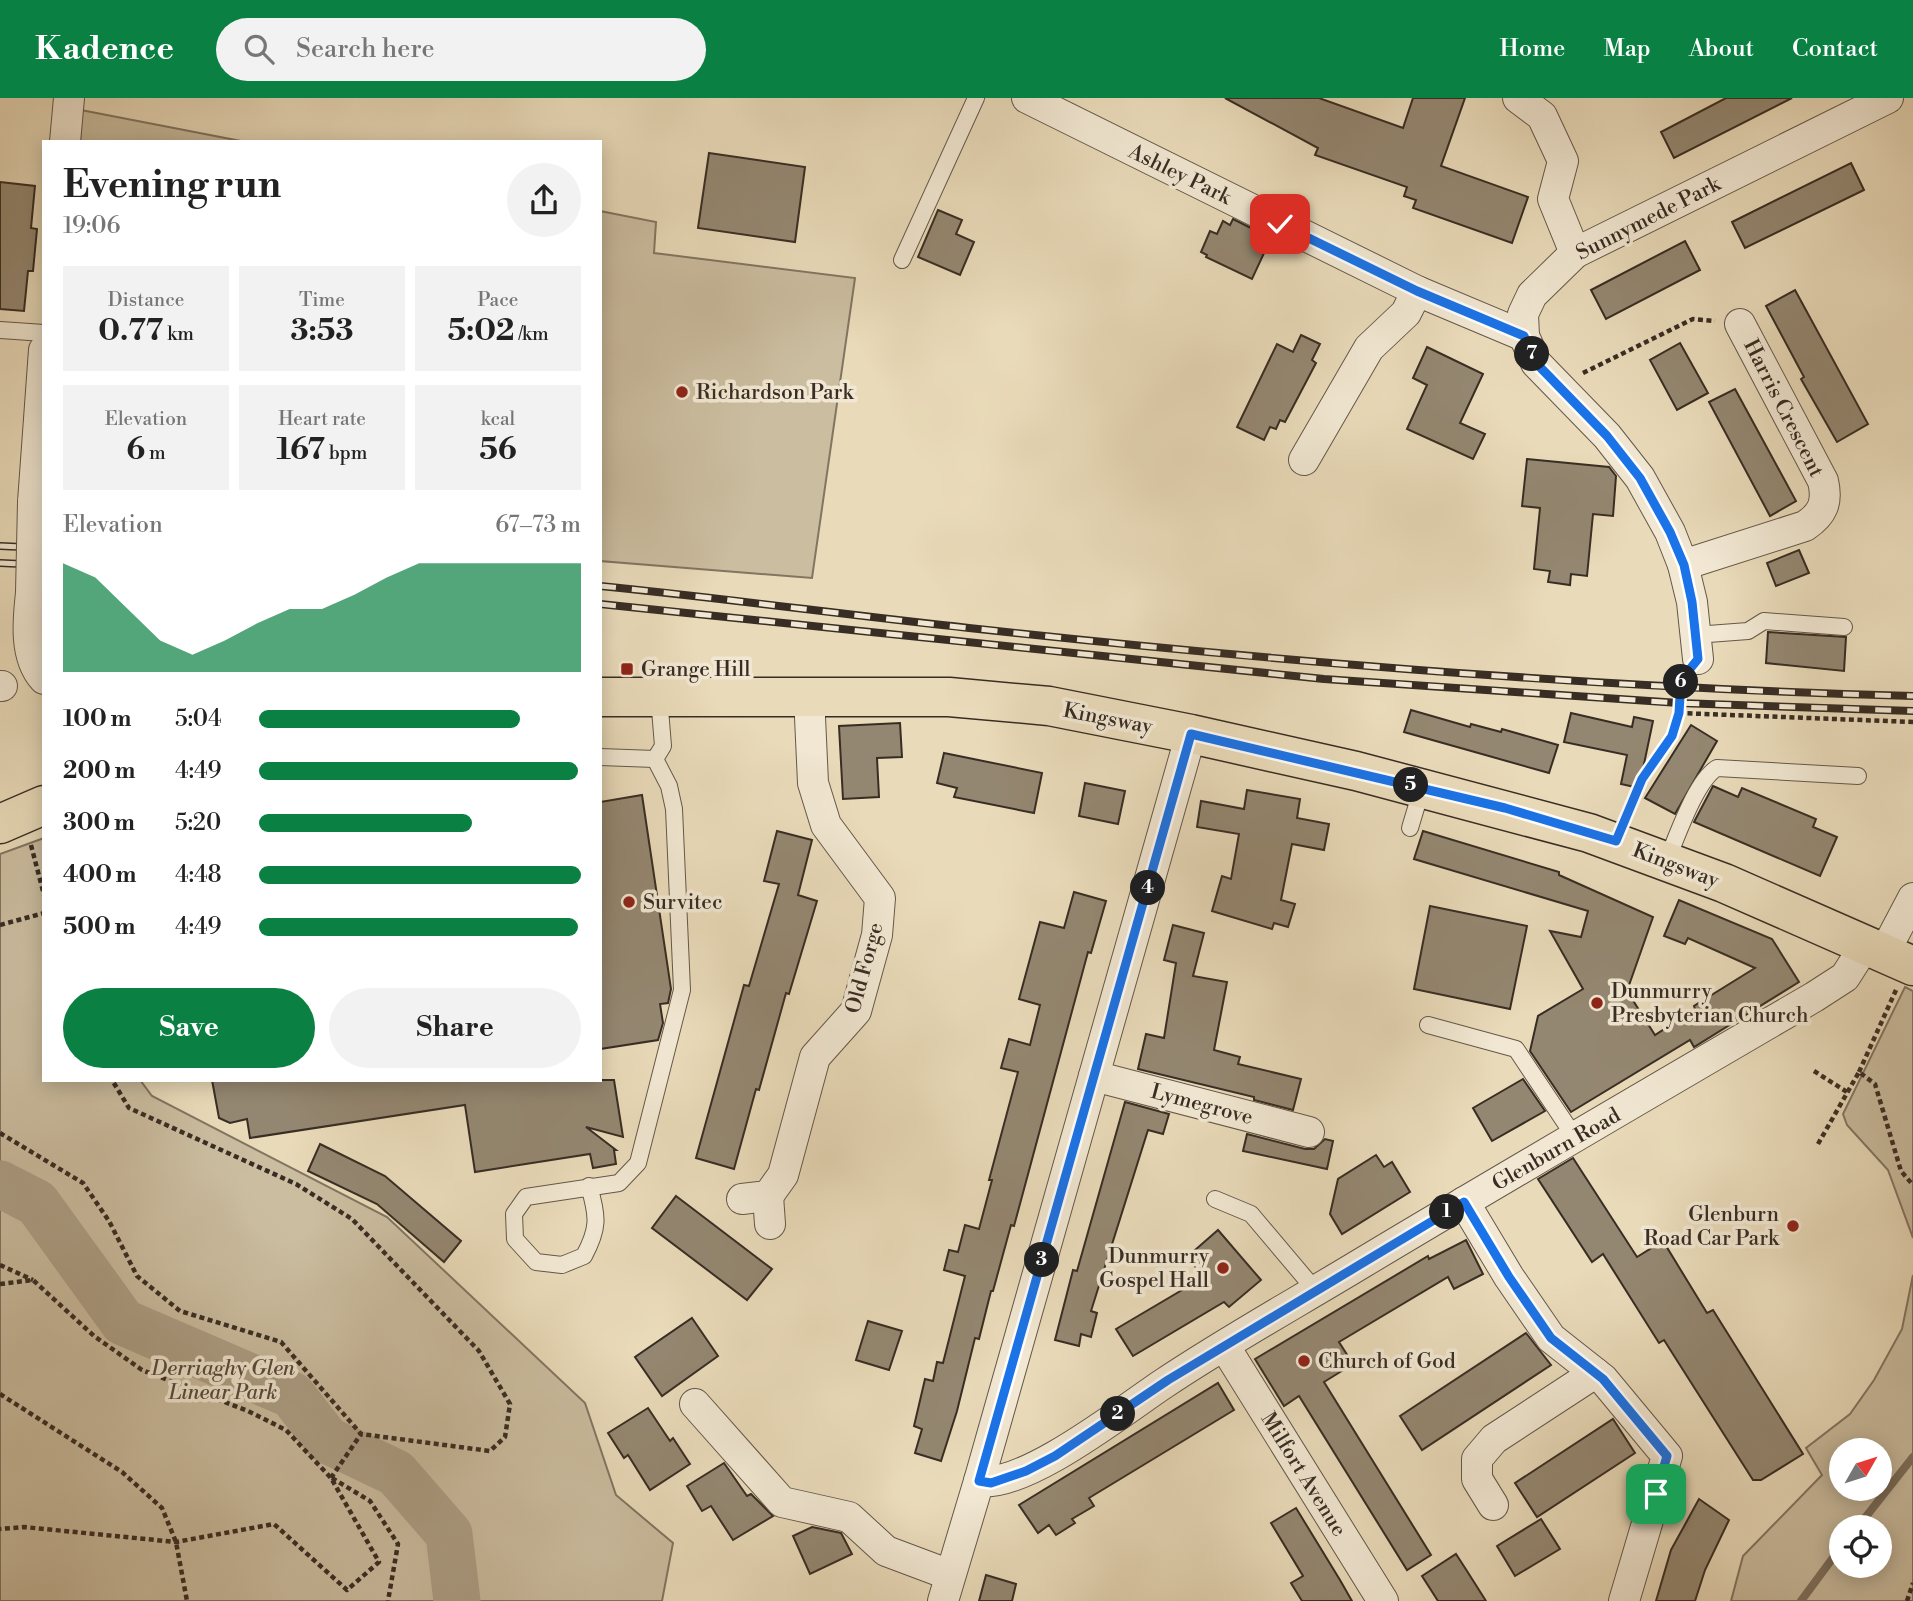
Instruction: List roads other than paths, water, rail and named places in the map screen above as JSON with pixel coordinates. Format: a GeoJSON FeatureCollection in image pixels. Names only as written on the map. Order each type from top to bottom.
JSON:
{"type":"FeatureCollection","features":[{"type":"Feature","properties":{"kind":"main road","name":"Kingsway"},"geometry":{"type":"LineString","coordinates":[[602,697],[949,697],[1049,706],[1191,734],[1422,788],[1616,841],[1667,860],[1893,957]]}},
{"type":"Feature","properties":{"kind":"street"},"geometry":{"type":"LineString","coordinates":[[65,140],[69,98]]}},
{"type":"Feature","properties":{"kind":"street","name":"Ashley Park"},"geometry":{"type":"LineString","coordinates":[[1027,98],[1417,291],[1524,336]]}},
{"type":"Feature","properties":{"kind":"street"},"geometry":{"type":"LineString","coordinates":[[1518,98],[1542,116],[1563,161],[1553,199],[1575,253]]}},
{"type":"Feature","properties":{"kind":"street","name":"Sunnymede Park"},"geometry":{"type":"LineString","coordinates":[[1524,336],[1523,314],[1532,295],[1575,253],[1888,98]]}},
{"type":"Feature","properties":{"kind":"street"},"geometry":{"type":"LineString","coordinates":[[1304,460],[1369,348],[1406,313],[1417,291]]}},
{"type":"Feature","properties":{"kind":"street","name":"Harris Crescent"},"geometry":{"type":"LineString","coordinates":[[1684,565],[1805,526],[1817,518],[1825,506],[1827,495],[1823,481],[1740,324]]}},
{"type":"Feature","properties":{"kind":"street"},"geometry":{"type":"LineString","coordinates":[[1524,336],[1536,363],[1607,436],[1640,478],[1670,532],[1684,565],[1697,647]]}},
{"type":"Feature","properties":{"kind":"street"},"geometry":{"type":"LineString","coordinates":[[42,378],[28,620],[31,649],[37,671],[42,677]]}},
{"type":"Feature","properties":{"kind":"street","name":"Old Forge"},"geometry":{"type":"LineString","coordinates":[[760,1206],[783,1175],[815,1057],[856,1012],[877,935],[880,898],[826,825],[813,783],[809,695]]}},
{"type":"Feature","properties":{"kind":"street"},"geometry":{"type":"LineString","coordinates":[[695,1404],[782,1502],[849,1517],[886,1551],[947,1588],[1191,734]]}},
{"type":"Feature","properties":{"kind":"street","name":"Glenburn Road"},"geometry":{"type":"LineString","coordinates":[[979,1481],[991,1483],[1026,1471],[1055,1456],[1168,1380],[1464,1202],[1576,1139],[1845,977],[1893,957],[1913,898]]}},
{"type":"Feature","properties":{"kind":"street","name":"Lymegrove"},"geometry":{"type":"LineString","coordinates":[[1094,1076],[1309,1132]]}},
{"type":"Feature","properties":{"kind":"street"},"geometry":{"type":"LineString","coordinates":[[1464,1202],[1509,1277],[1551,1338],[1595,1373],[1667,1456],[1624,1601]]}},
{"type":"Feature","properties":{"kind":"street","name":"Milfort Avenue"},"geometry":{"type":"LineString","coordinates":[[1225,1347],[1383,1601]]}},
{"type":"Feature","properties":{"kind":"street"},"geometry":{"type":"LineString","coordinates":[[1493,1505],[1477,1479],[1477,1459],[1494,1439],[1595,1373]]}},
{"type":"Feature","properties":{"kind":"lane"},"geometry":{"type":"LineString","coordinates":[[902,260],[976,98]]}},
{"type":"Feature","properties":{"kind":"lane"},"geometry":{"type":"LineString","coordinates":[[0,330],[42,333]]}},
{"type":"Feature","properties":{"kind":"lane"},"geometry":{"type":"LineString","coordinates":[[1697,647],[1748,631],[1764,621],[1844,627]]}},
{"type":"Feature","properties":{"kind":"lane"},"geometry":{"type":"LineString","coordinates":[[655,759],[663,746],[659,696]]}},
{"type":"Feature","properties":{"kind":"lane"},"geometry":{"type":"LineString","coordinates":[[602,757],[655,759]]}},
{"type":"Feature","properties":{"kind":"lane"},"geometry":{"type":"LineString","coordinates":[[589,1186],[595,1207],[596,1234],[584,1256],[562,1265],[536,1262],[515,1239],[514,1214],[526,1196],[589,1186],[619,1183],[638,1163],[682,990],[674,809],[669,786],[655,759]]}},
{"type":"Feature","properties":{"kind":"lane"},"geometry":{"type":"LineString","coordinates":[[1667,860],[1690,807],[1710,772],[1717,768],[1858,776]]}},
{"type":"Feature","properties":{"kind":"lane"},"geometry":{"type":"LineString","coordinates":[[1410,828],[1422,788]]}},
{"type":"Feature","properties":{"kind":"lane"},"geometry":{"type":"LineString","coordinates":[[1428,1025],[1517,1049],[1576,1139]]}},
{"type":"Feature","properties":{"kind":"lane"},"geometry":{"type":"LineString","coordinates":[[1215,1199],[1251,1214],[1315,1291]]}},
{"type":"Feature","properties":{"kind":"waterway"},"geometry":{"type":"LineString","coordinates":[[0,1184],[37,1203],[123,1322],[292,1395],[327,1440],[396,1473],[449,1534],[457,1601]]}},
{"type":"Feature","properties":{"kind":"waterway"},"geometry":{"type":"LineString","coordinates":[[1867,1515],[1913,1457]]}},
{"type":"Feature","properties":{"kind":"waterway"},"geometry":{"type":"LineString","coordinates":[[1801,1601],[1829,1563]]}},
{"type":"Feature","properties":{"kind":"railway"},"geometry":{"type":"LineString","coordinates":[[0,546],[42,548]]}},
{"type":"Feature","properties":{"kind":"railway"},"geometry":{"type":"LineString","coordinates":[[0,563],[42,565]]}},
{"type":"Feature","properties":{"kind":"railway"},"geometry":{"type":"LineString","coordinates":[[602,586],[969,628],[1440,672],[1676,687],[1913,696]]}},
{"type":"Feature","properties":{"kind":"railway"},"geometry":{"type":"LineString","coordinates":[[602,604],[1324,679],[1679,703],[1913,711]]}},
{"type":"Feature","properties":{"kind":"place","name":"Richardson Park"},"geometry":{"type":"Point","coordinates":[682,392]}},
{"type":"Feature","properties":{"kind":"place","name":"Grange Hill"},"geometry":{"type":"Point","coordinates":[627,669]}},
{"type":"Feature","properties":{"kind":"place","name":"Survitec"},"geometry":{"type":"Point","coordinates":[629,902]}},
{"type":"Feature","properties":{"kind":"place","name":"Dunmurry Presbyterian Church"},"geometry":{"type":"Point","coordinates":[1597,1003]}},
{"type":"Feature","properties":{"kind":"place","name":"Glenburn Road Car Park"},"geometry":{"type":"Point","coordinates":[1793,1226]}},
{"type":"Feature","properties":{"kind":"place","name":"Dunmurry Gospel Hall"},"geometry":{"type":"Point","coordinates":[1223,1268]}},
{"type":"Feature","properties":{"kind":"place","name":"Church of God"},"geometry":{"type":"Point","coordinates":[1304,1361]}},
{"type":"Feature","properties":{"kind":"park label","name":"Derriaghy Glen Linear Park"},"geometry":{"type":"Point","coordinates":[223,1380]}}]}
